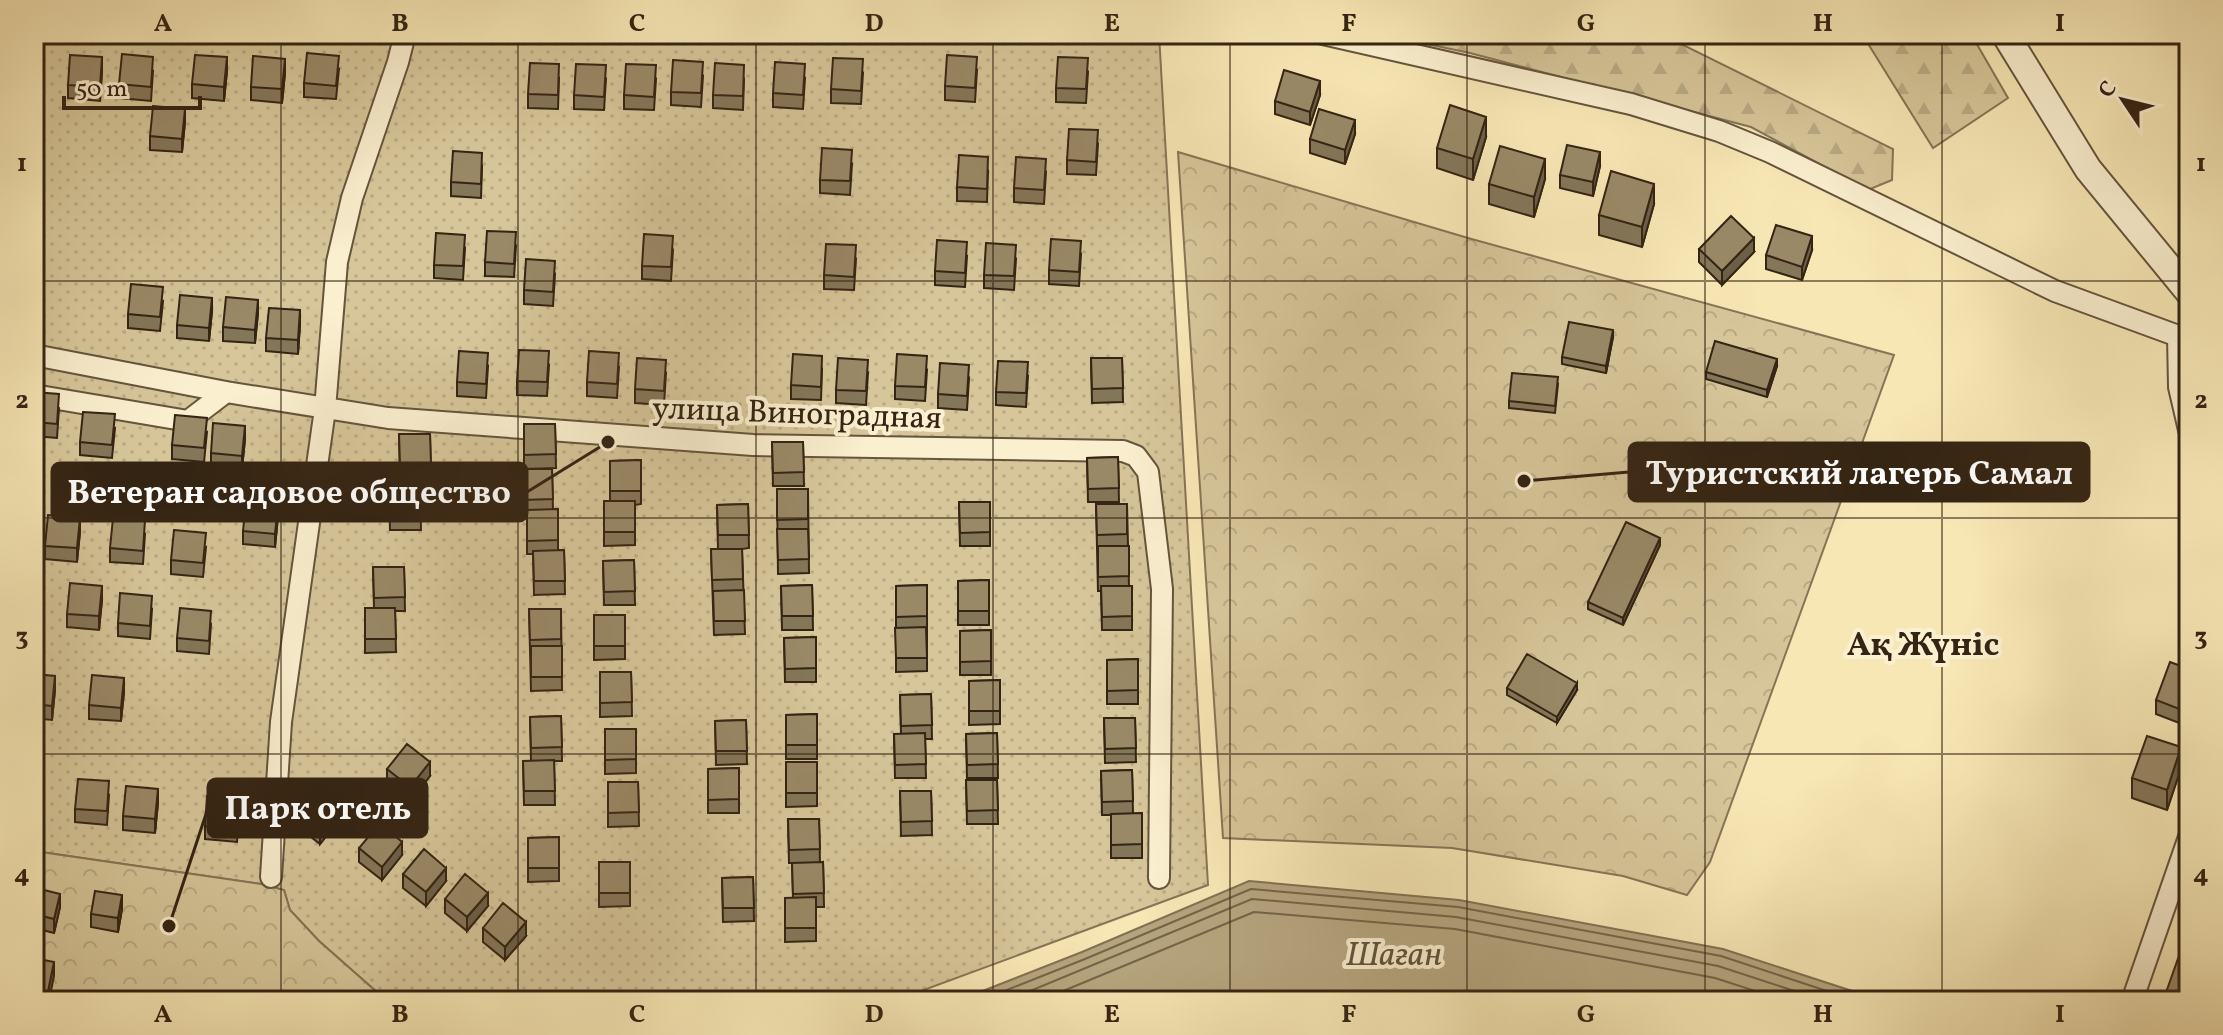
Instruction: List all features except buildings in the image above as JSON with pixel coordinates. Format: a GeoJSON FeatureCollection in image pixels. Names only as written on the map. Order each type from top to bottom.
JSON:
{"type":"FeatureCollection","features":[{"type":"Feature","properties":{"kind":"street"},"geometry":{"type":"LineString","coordinates":[[271,877],[281,722],[325,409],[337,262],[352,198],[405,34]]}},
{"type":"Feature","properties":{"kind":"street"},"geometry":{"type":"LineString","coordinates":[[1323,34],[1631,104],[1719,131],[1770,152],[2055,291],[2184,338],[2179,387],[2189,430]]}},
{"type":"Feature","properties":{"kind":"street"},"geometry":{"type":"LineString","coordinates":[[2005,34],[2088,169],[2189,292]]}},
{"type":"Feature","properties":{"kind":"street","name":"улица Виноградная"},"geometry":{"type":"LineString","coordinates":[[34,355],[226,392],[388,418],[753,445],[1123,451],[1136,456],[1148,472],[1162,589],[1159,878]]}},
{"type":"Feature","properties":{"kind":"street"},"geometry":{"type":"LineString","coordinates":[[34,395],[188,421],[226,392]]}},
{"type":"Feature","properties":{"kind":"street"},"geometry":{"type":"LineString","coordinates":[[2132,1001],[2189,837]]}},
{"type":"Feature","properties":{"kind":"green space"},"geometry":{"type":"Polygon","coordinates":[[[34,34],[1159,34],[1208,885],[894,1001],[387,1001],[319,941],[290,910],[284,890],[34,851],[34,34]]]}},
{"type":"Feature","properties":{"kind":"green space"},"geometry":{"type":"Polygon","coordinates":[[[1379,34],[1661,34],[1893,149],[1892,180],[1868,190],[1751,127],[1470,53],[1379,34]]]}},
{"type":"Feature","properties":{"kind":"green space"},"geometry":{"type":"Polygon","coordinates":[[[1862,34],[1971,34],[2008,98],[1933,148],[1862,34]]]}},
{"type":"Feature","properties":{"kind":"green space"},"geometry":{"type":"Polygon","coordinates":[[[1178,152],[1468,238],[1894,355],[1710,862],[1687,895],[1623,876],[1452,848],[1223,838],[1178,152]]]}},
{"type":"Feature","properties":{"kind":"green space"},"geometry":{"type":"Polygon","coordinates":[[[34,851],[284,890],[290,910],[319,941],[387,1001],[34,1001],[34,851]]]}},
{"type":"Feature","properties":{"kind":"water","name":"Шаған"},"geometry":{"type":"Polygon","coordinates":[[[1249,881],[1459,900],[1723,949],[1883,1001],[957,1001],[1249,881]]]}},
{"type":"Feature","properties":{"kind":"place","name":"Ветеран садовое общество"},"geometry":{"type":"Point","coordinates":[608,442]}},
{"type":"Feature","properties":{"kind":"place","name":"Туристский лагерь Самал"},"geometry":{"type":"Point","coordinates":[1524,481]}},
{"type":"Feature","properties":{"kind":"place","name":"Парк отель"},"geometry":{"type":"Point","coordinates":[169,926]}},
{"type":"Feature","properties":{"kind":"district","name":"Ақ Жүніс"},"geometry":{"type":"Point","coordinates":[1923,643]}}]}
